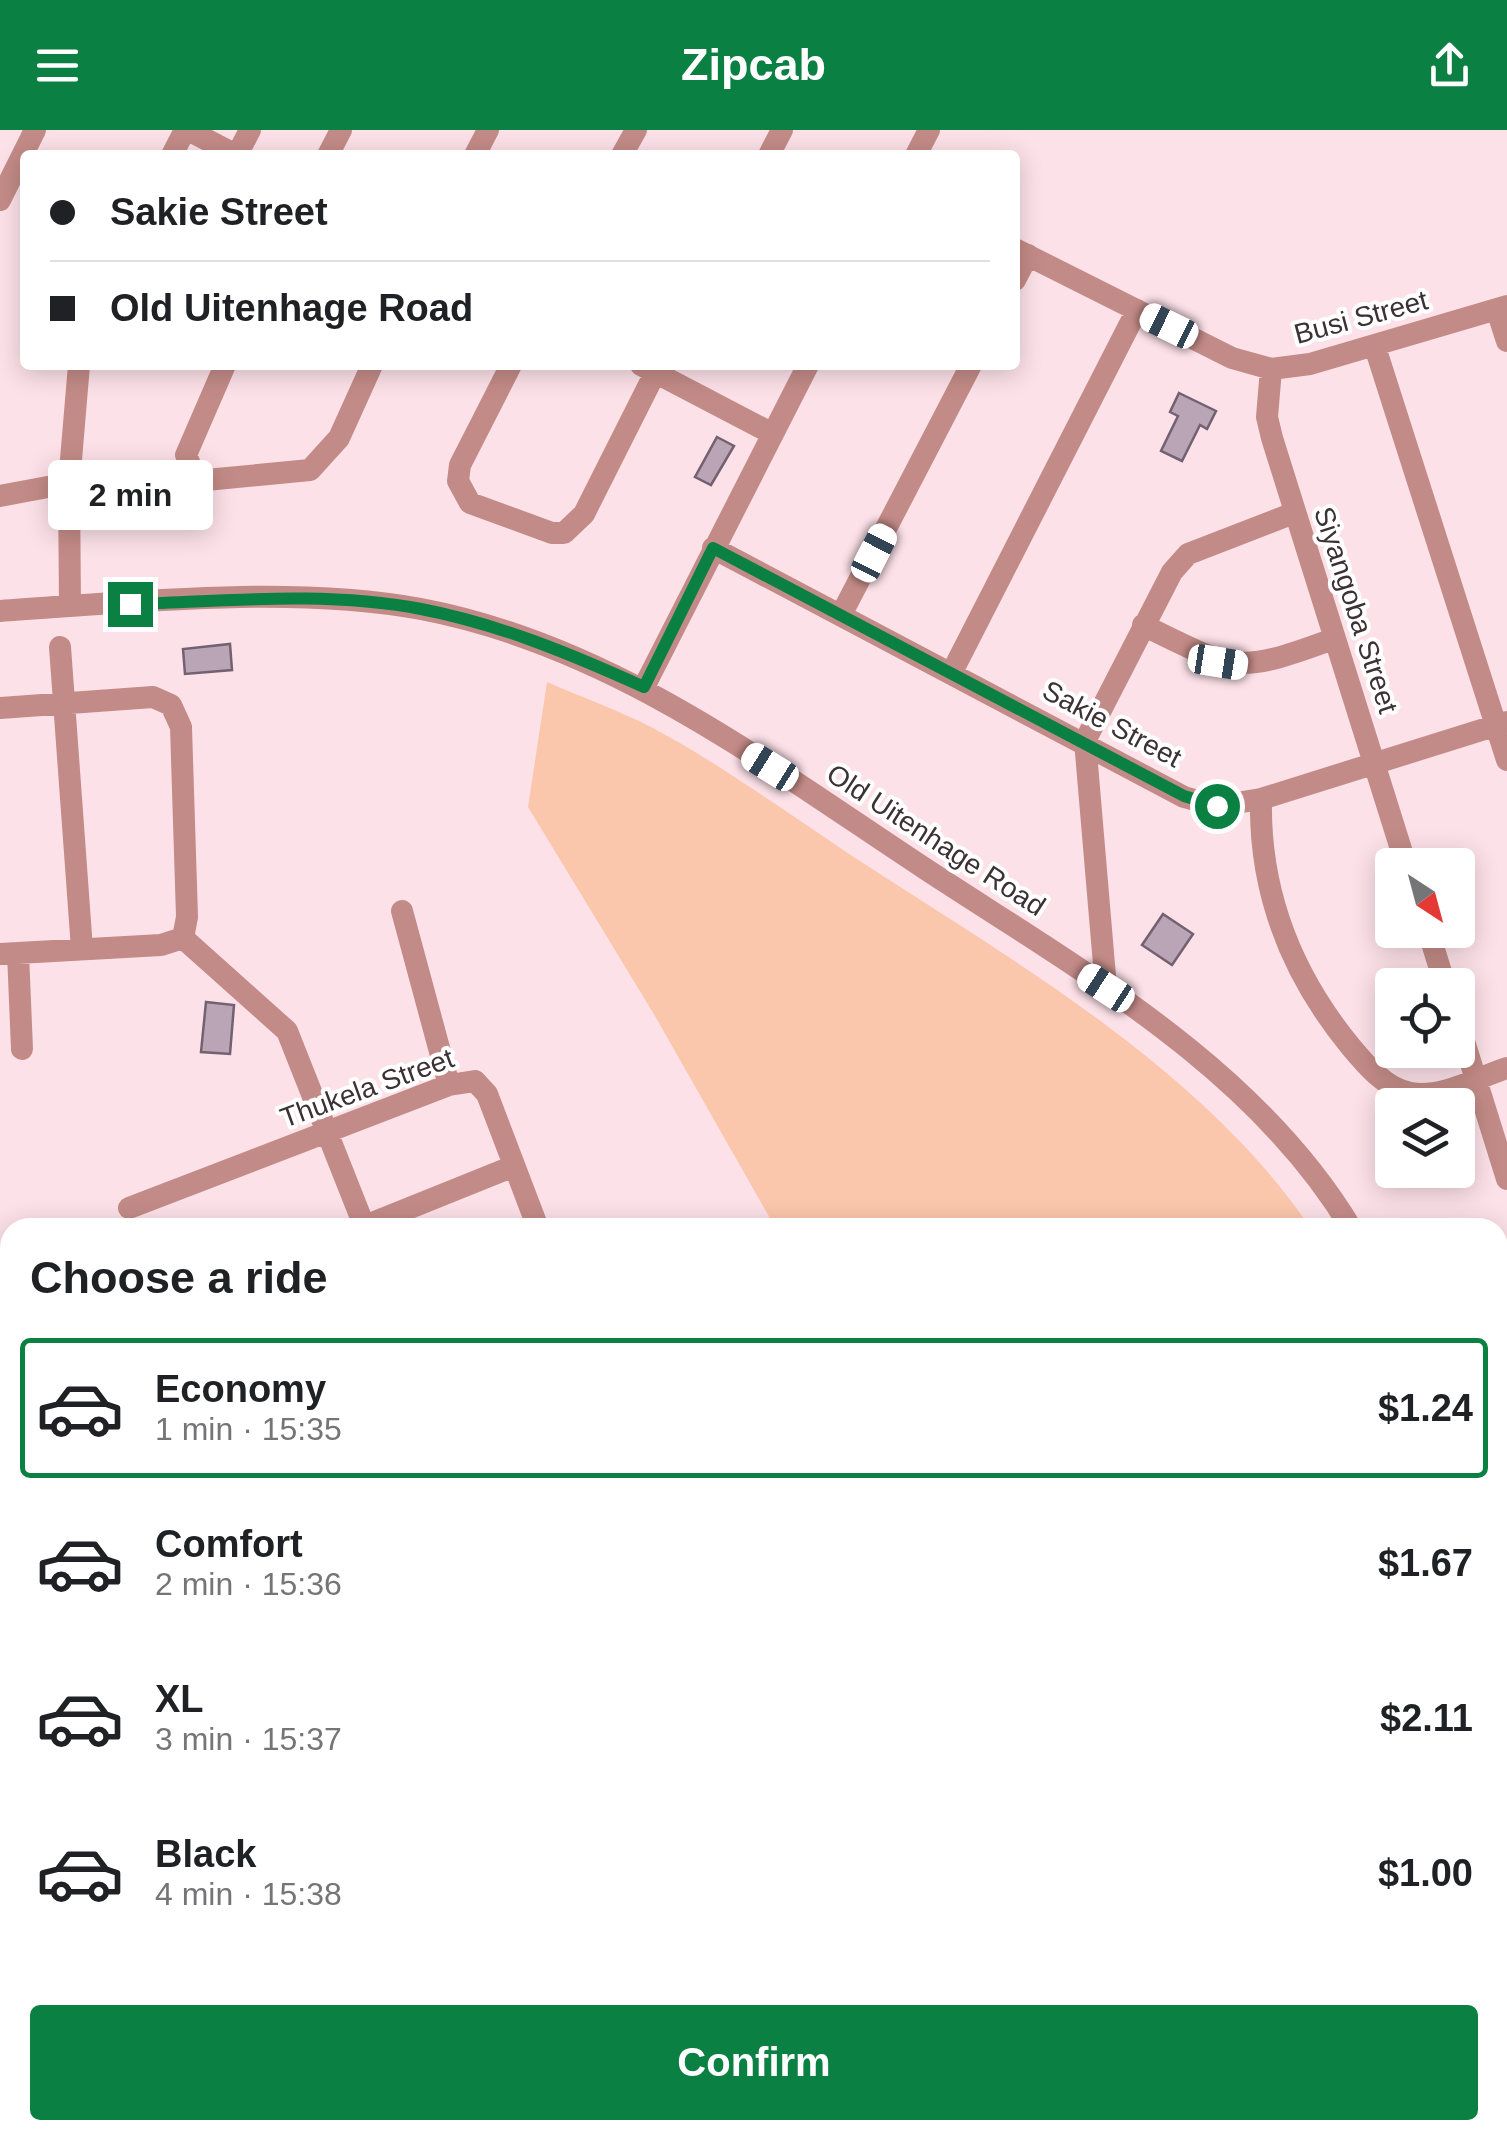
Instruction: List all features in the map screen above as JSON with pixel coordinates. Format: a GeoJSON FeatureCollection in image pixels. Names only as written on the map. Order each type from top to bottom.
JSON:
{"type":"FeatureCollection","features":[{"type":"Feature","properties":{"kind":"street"},"geometry":{"type":"LineString","coordinates":[[186,130],[226,150]]}},
{"type":"Feature","properties":{"kind":"street"},"geometry":{"type":"LineString","coordinates":[[0,200],[20,160]]}},
{"type":"Feature","properties":{"kind":"street","name":"Busi Street"},"geometry":{"type":"LineString","coordinates":[[1021,252],[1232,358],[1270,369],[1374,347],[1502,308]]}},
{"type":"Feature","properties":{"kind":"street"},"geometry":{"type":"LineString","coordinates":[[1502,308],[1507,342]]}},
{"type":"Feature","properties":{"kind":"street"},"geometry":{"type":"LineString","coordinates":[[952,672],[1137,310]]}},
{"type":"Feature","properties":{"kind":"street"},"geometry":{"type":"LineString","coordinates":[[1374,347],[1501,724],[1507,760]]}},
{"type":"Feature","properties":{"kind":"street","name":"Siyangoba Street"},"geometry":{"type":"LineString","coordinates":[[1270,369],[1267,417],[1401,848]]}},
{"type":"Feature","properties":{"kind":"street"},"geometry":{"type":"LineString","coordinates":[[70,606],[70,483],[79,370]]}},
{"type":"Feature","properties":{"kind":"street"},"geometry":{"type":"LineString","coordinates":[[223,370],[186,455],[195,476],[206,480],[310,470],[339,438],[370,370]]}},
{"type":"Feature","properties":{"kind":"street"},"geometry":{"type":"LineString","coordinates":[[508,370],[460,465],[458,481],[470,504],[552,533],[564,533],[584,514],[651,370]]}},
{"type":"Feature","properties":{"kind":"street"},"geometry":{"type":"LineString","coordinates":[[656,370],[773,434]]}},
{"type":"Feature","properties":{"kind":"street"},"geometry":{"type":"LineString","coordinates":[[644,687],[805,370]]}},
{"type":"Feature","properties":{"kind":"street"},"geometry":{"type":"LineString","coordinates":[[841,616],[968,370]]}},
{"type":"Feature","properties":{"kind":"street"},"geometry":{"type":"LineString","coordinates":[[0,496],[70,483]]}},
{"type":"Feature","properties":{"kind":"street"},"geometry":{"type":"LineString","coordinates":[[1106,988],[1084,741],[1172,572],[1188,554],[1294,513]]}},
{"type":"Feature","properties":{"kind":"street","name":"Sakie Street"},"geometry":{"type":"LineString","coordinates":[[713,548],[1184,796],[1217,806],[1261,799],[1501,724]]}},
{"type":"Feature","properties":{"kind":"street","name":"Old Uitenhage Road"},"geometry":{"type":"LineString","coordinates":[[0,611],[306,598],[420,609],[535,640],[644,687],[1106,988],[1184,1046],[1263,1118],[1306,1166],[1344,1218]]}},
{"type":"Feature","properties":{"kind":"street"},"geometry":{"type":"LineString","coordinates":[[1143,625],[1218,662],[1239,666],[1333,639]]}},
{"type":"Feature","properties":{"kind":"street"},"geometry":{"type":"LineString","coordinates":[[60,647],[82,950]]}},
{"type":"Feature","properties":{"kind":"street"},"geometry":{"type":"LineString","coordinates":[[0,708],[152,697],[171,705],[181,727],[186,917],[183,938]]}},
{"type":"Feature","properties":{"kind":"street"},"geometry":{"type":"LineString","coordinates":[[1261,799],[1260,841],[1286,946],[1308,992],[1332,1023],[1393,1088],[1432,1094],[1507,1068]]}},
{"type":"Feature","properties":{"kind":"street"},"geometry":{"type":"LineString","coordinates":[[402,911],[450,1085]]}},
{"type":"Feature","properties":{"kind":"street"},"geometry":{"type":"LineString","coordinates":[[22,1050],[9,953],[161,944],[183,938]]}},
{"type":"Feature","properties":{"kind":"street"},"geometry":{"type":"LineString","coordinates":[[183,938],[278,1021],[302,1058],[360,1218]]}},
{"type":"Feature","properties":{"kind":"street"},"geometry":{"type":"LineString","coordinates":[[1473,1068],[1507,1179]]}},
{"type":"Feature","properties":{"kind":"street","name":"Thukela Street"},"geometry":{"type":"LineString","coordinates":[[129,1208],[465,1081],[482,1085],[534,1218]]}},
{"type":"Feature","properties":{"kind":"street"},"geometry":{"type":"LineString","coordinates":[[385,1218],[514,1166]]}},
{"type":"Feature","properties":{"kind":"shaded area"},"geometry":{"type":"Polygon","coordinates":[[[547,682],[680,743],[997,949],[1113,1031],[1221,1122],[1268,1172],[1303,1218],[770,1218],[655,1016],[528,807],[547,682]]]}},
{"type":"Feature","properties":{"kind":"building"},"geometry":{"type":"Polygon","coordinates":[[[1179,393],[1216,411],[1207,429],[1200,425],[1182,461],[1161,451],[1178,416],[1170,412],[1179,393]]]}},
{"type":"Feature","properties":{"kind":"building"},"geometry":{"type":"Polygon","coordinates":[[[717,437],[734,446],[711,485],[695,477],[717,437]]]}},
{"type":"Feature","properties":{"kind":"building"},"geometry":{"type":"Polygon","coordinates":[[[230,644],[232,670],[185,674],[183,649],[230,644]]]}},
{"type":"Feature","properties":{"kind":"building"},"geometry":{"type":"Polygon","coordinates":[[[1163,914],[1193,934],[1172,965],[1142,945],[1163,914]]]}},
{"type":"Feature","properties":{"kind":"building"},"geometry":{"type":"Polygon","coordinates":[[[206,1002],[234,1005],[230,1054],[201,1052],[206,1002]]]}},
{"type":"Feature","properties":{"kind":"route"},"geometry":{"type":"LineString","coordinates":[[130,604],[306,598],[420,609],[535,640],[644,687],[713,548],[1184,796],[1217,806]]}}]}
